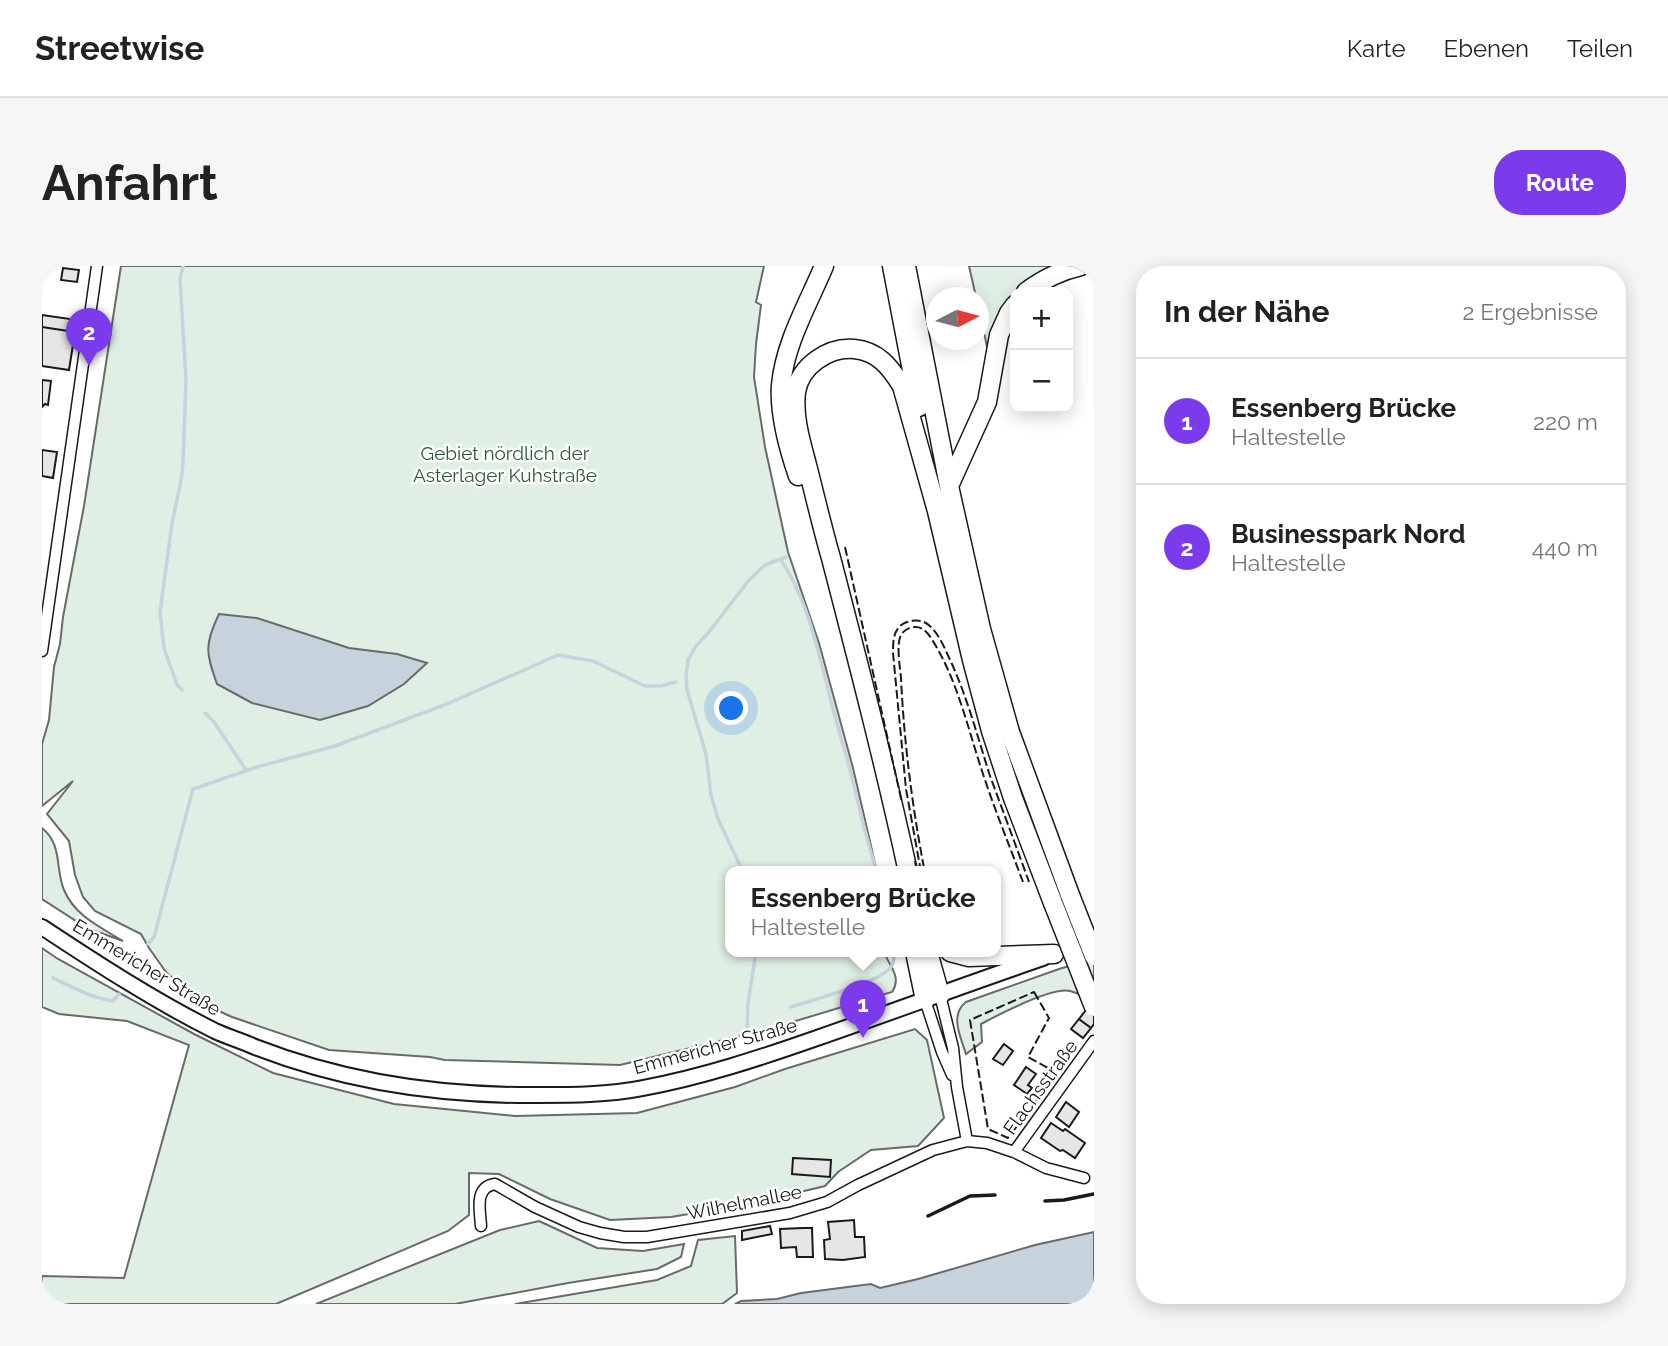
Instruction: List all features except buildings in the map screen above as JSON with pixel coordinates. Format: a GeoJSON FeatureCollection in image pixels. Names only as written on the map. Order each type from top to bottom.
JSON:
{"type":"FeatureCollection","features":[{"type":"Feature","properties":{"kind":"highway"},"geometry":{"type":"LineString","coordinates":[[824,266],[792,338],[786,360],[781,386],[783,417],[854,673],[898,866]]}},
{"type":"Feature","properties":{"kind":"highway"},"geometry":{"type":"LineString","coordinates":[[892,266],[972,660]]}},
{"type":"Feature","properties":{"kind":"highway"},"geometry":{"type":"LineString","coordinates":[[906,266],[949,486],[981,629],[1010,732],[1094,956]]}},
{"type":"Feature","properties":{"kind":"highway"},"geometry":{"type":"LineString","coordinates":[[1033,287],[1063,270],[1081,266]]}},
{"type":"Feature","properties":{"kind":"highway"},"geometry":{"type":"LineString","coordinates":[[949,486],[987,402],[999,335],[1010,312]]}},
{"type":"Feature","properties":{"kind":"highway"},"geometry":{"type":"LineString","coordinates":[[907,866],[795,407],[802,376],[810,366],[829,352],[841,349],[866,351],[875,355],[892,370],[902,386],[937,511],[972,660],[998,753],[1094,1007]]}},
{"type":"Feature","properties":{"kind":"highway"},"geometry":{"type":"LineString","coordinates":[[1001,956],[1054,954]]}},
{"type":"Feature","properties":{"kind":"highway"},"geometry":{"type":"LineString","coordinates":[[917,957],[933,997]]}},
{"type":"Feature","properties":{"kind":"highway"},"geometry":{"type":"LineString","coordinates":[[929,957],[933,997]]}},
{"type":"Feature","properties":{"kind":"main road","name":"Emmericher Straße"},"geometry":{"type":"LineString","coordinates":[[42,927],[154,999],[218,1032],[283,1058],[345,1075],[460,1094],[573,1095],[640,1089],[763,1056],[1094,942]]}},
{"type":"Feature","properties":{"kind":"street"},"geometry":{"type":"LineString","coordinates":[[42,651],[97,266]]}},
{"type":"Feature","properties":{"kind":"street"},"geometry":{"type":"LineString","coordinates":[[933,997],[942,1052],[957,1087]]}},
{"type":"Feature","properties":{"kind":"street"},"geometry":{"type":"LineString","coordinates":[[933,997],[953,1048],[967,1141]]}},
{"type":"Feature","properties":{"kind":"street","name":"Flachsstraße"},"geometry":{"type":"LineString","coordinates":[[1014,1152],[1094,1041]]}},
{"type":"Feature","properties":{"kind":"street","name":"Wilhelmallee"},"geometry":{"type":"LineString","coordinates":[[481,1226],[482,1191],[495,1184],[535,1207],[579,1227],[600,1233],[647,1237],[681,1233],[790,1213],[827,1202],[933,1150],[967,1141],[987,1143],[1014,1152],[1046,1168],[1084,1178]]}},
{"type":"Feature","properties":{"kind":"green space","name":"Gebiet nördlich der Asterlager Kuhstraße"},"geometry":{"type":"Polygon","coordinates":[[[121,266],[764,266],[756,302],[761,305],[754,377],[765,447],[788,552],[819,643],[853,768],[876,866],[725,866],[725,957],[886,957],[894,972],[895,987],[892,992],[769,1029],[620,1065],[445,1060],[329,1050],[232,1017],[201,1003],[166,972],[141,934],[95,911],[83,897],[75,875],[69,841],[47,814],[73,781],[42,806],[42,744],[49,720],[54,667],[84,506],[121,266]]]}},
{"type":"Feature","properties":{"kind":"green space"},"geometry":{"type":"Polygon","coordinates":[[[969,266],[1064,266],[1028,287],[1010,287],[1010,304],[989,343],[989,287],[974,287],[969,266]]]}},
{"type":"Feature","properties":{"kind":"green space"},"geometry":{"type":"Polygon","coordinates":[[[42,828],[53,842],[61,882],[69,899],[81,914],[123,941],[87,928],[42,899],[42,828]]]}},
{"type":"Feature","properties":{"kind":"green space"},"geometry":{"type":"Polygon","coordinates":[[[42,948],[194,1034],[273,1073],[394,1104],[515,1116],[637,1113],[735,1087],[915,1029],[927,1040],[944,1118],[918,1146],[871,1150],[838,1172],[825,1186],[754,1203],[671,1217],[610,1220],[550,1199],[499,1174],[469,1173],[469,1215],[448,1231],[276,1304],[42,1304],[42,1276],[124,1278],[189,1045],[127,1021],[59,1014],[42,1007],[42,948]]]}},
{"type":"Feature","properties":{"kind":"green space"},"geometry":{"type":"Polygon","coordinates":[[[1094,959],[1094,1004],[1070,991],[1038,997],[981,1024],[982,1042],[966,1054],[957,1020],[961,1007],[966,1002],[1094,959]]]}},
{"type":"Feature","properties":{"kind":"green space"},"geometry":{"type":"Polygon","coordinates":[[[539,1221],[597,1248],[643,1251],[684,1244],[681,1257],[657,1269],[455,1304],[316,1304],[500,1230],[539,1221]]]}},
{"type":"Feature","properties":{"kind":"green space"},"geometry":{"type":"Polygon","coordinates":[[[735,1236],[737,1293],[722,1304],[515,1304],[657,1280],[691,1266],[698,1240],[735,1236]]]}},
{"type":"Feature","properties":{"kind":"shaded area"},"geometry":{"type":"Polygon","coordinates":[[[219,614],[257,618],[349,648],[397,654],[427,663],[404,684],[368,706],[320,720],[252,703],[217,684],[208,649],[219,614]]]}},
{"type":"Feature","properties":{"kind":"shaded area"},"geometry":{"type":"Polygon","coordinates":[[[1094,1232],[1094,1304],[735,1304],[871,1284],[880,1288],[1035,1245],[1094,1232]]]}},
{"type":"Feature","properties":{"kind":"waterway"},"geometry":{"type":"LineString","coordinates":[[182,690],[177,685],[164,648],[160,613],[183,463],[186,379],[180,279],[183,266]]}},
{"type":"Feature","properties":{"kind":"waterway"},"geometry":{"type":"LineString","coordinates":[[740,866],[718,819],[711,795],[706,754],[687,690],[688,660],[696,646],[749,580],[765,565],[786,557]]}},
{"type":"Feature","properties":{"kind":"waterway"},"geometry":{"type":"LineString","coordinates":[[781,560],[797,589],[819,653],[875,866]]}},
{"type":"Feature","properties":{"kind":"waterway"},"geometry":{"type":"LineString","coordinates":[[148,944],[154,937],[193,789],[257,767],[335,746],[447,704],[558,655],[593,661],[645,686],[676,682]]}},
{"type":"Feature","properties":{"kind":"waterway"},"geometry":{"type":"LineString","coordinates":[[205,713],[246,770]]}},
{"type":"Feature","properties":{"kind":"waterway"},"geometry":{"type":"LineString","coordinates":[[747,1029],[755,957]]}},
{"type":"Feature","properties":{"kind":"waterway"},"geometry":{"type":"LineString","coordinates":[[791,1007],[844,991],[883,974],[891,966],[893,957]]}},
{"type":"Feature","properties":{"kind":"waterway"},"geometry":{"type":"LineString","coordinates":[[133,969],[136,964]]}},
{"type":"Feature","properties":{"kind":"waterway"},"geometry":{"type":"LineString","coordinates":[[53,978],[105,1000],[113,1001],[119,994]]}},
{"type":"Feature","properties":{"kind":"fence"},"geometry":{"type":"LineString","coordinates":[[845,547],[902,803]]}},
{"type":"Feature","properties":{"kind":"fence"},"geometry":{"type":"LineString","coordinates":[[920,866],[906,789],[893,653],[896,631],[902,624],[917,620],[926,623],[935,631],[952,664],[1029,882]]}},
{"type":"Feature","properties":{"kind":"fence"},"geometry":{"type":"LineString","coordinates":[[924,866],[909,773],[899,656],[901,635],[914,627],[922,628],[928,634],[948,671],[1023,882]]}},
{"type":"Feature","properties":{"kind":"fence"},"geometry":{"type":"LineString","coordinates":[[915,861],[916,866]]}},
{"type":"Feature","properties":{"kind":"fence"},"geometry":{"type":"LineString","coordinates":[[1034,992],[1049,1018],[1028,1057],[1057,1073],[1008,1138],[988,1129],[970,1020],[1034,992]]}},
{"type":"Feature","properties":{"kind":"wall"},"geometry":{"type":"LineString","coordinates":[[1045,1201],[1094,1194]]}},
{"type":"Feature","properties":{"kind":"wall"},"geometry":{"type":"LineString","coordinates":[[928,1216],[970,1196],[995,1195]]}},
{"type":"Feature","properties":{"kind":"place","name":"Businesspark Nord"},"geometry":{"type":"Point","coordinates":[89,366]}},
{"type":"Feature","properties":{"kind":"place","name":"Essenberg Brücke"},"geometry":{"type":"Point","coordinates":[863,1038]}}]}
